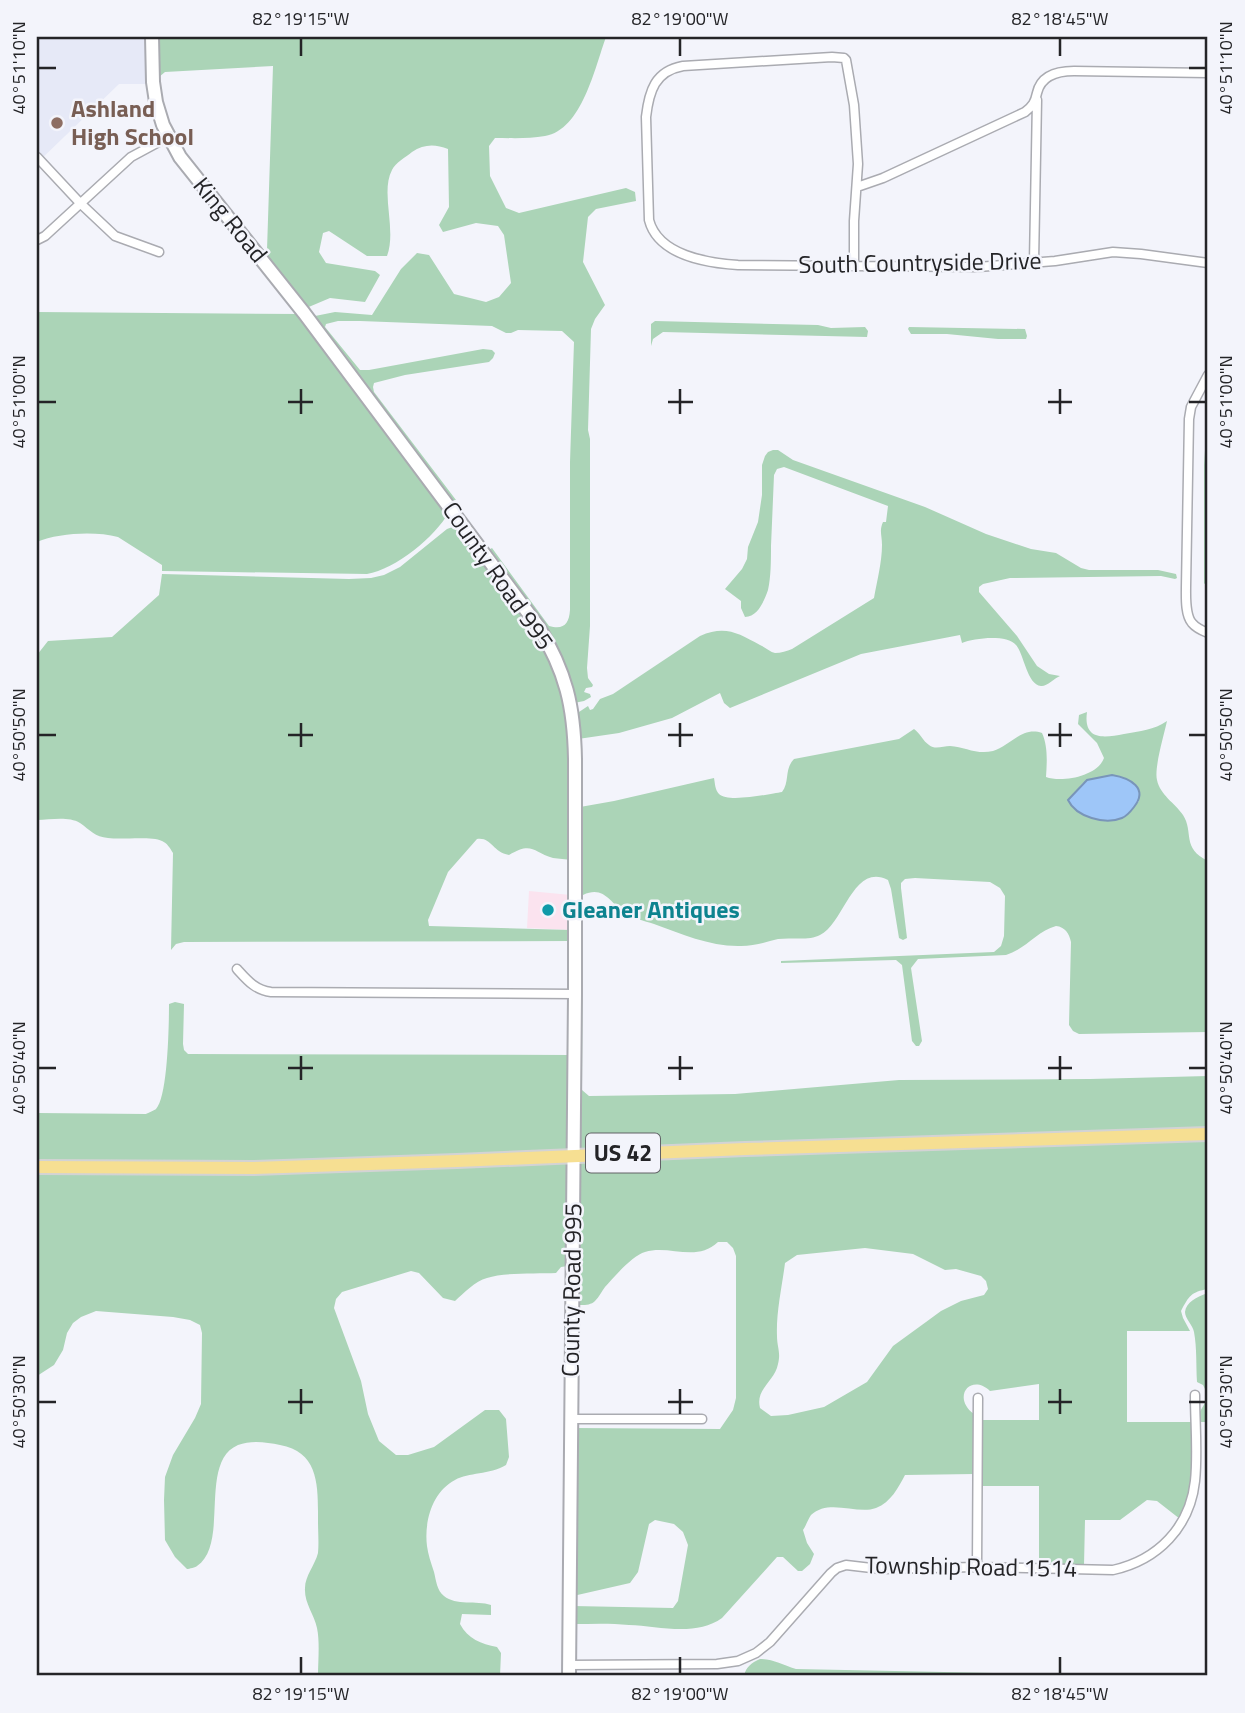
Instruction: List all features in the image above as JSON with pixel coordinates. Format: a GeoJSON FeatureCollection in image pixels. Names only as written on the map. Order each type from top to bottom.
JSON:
{"type":"FeatureCollection","features":[{"type":"Feature","properties":{"kind":"main road","name":"US 42"},"geometry":{"type":"LineString","coordinates":[[37,1167],[254,1168],[1208,1134]]}},
{"type":"Feature","properties":{"kind":"street","name":"King Road"},"geometry":{"type":"LineString","coordinates":[[152,37],[154,90],[159,115],[168,137],[196,178],[306,316]]}},
{"type":"Feature","properties":{"kind":"street","name":"South Countryside Drive"},"geometry":{"type":"LineString","coordinates":[[857,187],[855,118],[846,60],[839,57],[704,63],[665,72],[653,86],[647,108],[648,210],[652,230],[674,249],[695,258],[719,264],[978,267],[1055,261],[1118,252],[1208,263]]}},
{"type":"Feature","properties":{"kind":"street"},"geometry":{"type":"LineString","coordinates":[[1034,262],[1037,100],[1038,90],[1045,79],[1060,72],[1208,73]]}},
{"type":"Feature","properties":{"kind":"street"},"geometry":{"type":"LineString","coordinates":[[854,265],[857,187],[883,178],[1025,112],[1037,100]]}},
{"type":"Feature","properties":{"kind":"street"},"geometry":{"type":"LineString","coordinates":[[37,240],[45,236],[131,157],[168,137]]}},
{"type":"Feature","properties":{"kind":"street"},"geometry":{"type":"LineString","coordinates":[[37,156],[115,236],[159,252]]}},
{"type":"Feature","properties":{"kind":"street","name":"County Road 995"},"geometry":{"type":"LineString","coordinates":[[306,316],[538,626],[564,677],[572,709],[575,738],[575,994],[569,1671]]}},
{"type":"Feature","properties":{"kind":"street"},"geometry":{"type":"LineString","coordinates":[[1208,375],[1191,407],[1189,419],[1186,596],[1192,623],[1208,633]]}},
{"type":"Feature","properties":{"kind":"street"},"geometry":{"type":"LineString","coordinates":[[237,969],[259,990],[271,992],[575,994]]}},
{"type":"Feature","properties":{"kind":"street","name":"Township Road 1514"},"geometry":{"type":"LineString","coordinates":[[569,1671],[738,1661],[756,1653],[770,1642],[831,1573],[842,1565],[880,1569],[977,1567],[1114,1570],[1129,1566],[1165,1544],[1181,1523],[1192,1496],[1196,1465],[1195,1395]]}},
{"type":"Feature","properties":{"kind":"street"},"geometry":{"type":"LineString","coordinates":[[977,1567],[978,1398]]}},
{"type":"Feature","properties":{"kind":"street"},"geometry":{"type":"LineString","coordinates":[[570,1419],[702,1419]]}},
{"type":"Feature","properties":{"kind":"shaded area","name":"Ashland High School"},"geometry":{"type":"Polygon","coordinates":[[[37,37],[146,37],[148,84],[119,84],[37,163],[37,37]]]}},
{"type":"Feature","properties":{"kind":"shaded area"},"geometry":{"type":"Polygon","coordinates":[[[529,891],[571,895],[571,930],[527,928],[529,891]]]}},
{"type":"Feature","properties":{"kind":"green space"},"geometry":{"type":"Polygon","coordinates":[[[159,37],[606,37],[592,80],[578,110],[569,122],[558,131],[545,136],[495,138],[489,146],[490,176],[506,208],[519,213],[626,188],[635,192],[636,201],[596,209],[588,217],[583,262],[605,305],[591,329],[588,430],[590,626],[587,668],[588,678],[593,685],[584,692],[591,697],[574,703],[568,678],[487,551],[492,548],[549,626],[565,625],[570,610],[570,462],[574,342],[562,331],[518,330],[506,333],[492,326],[360,321],[326,324],[325,327],[360,370],[483,349],[495,353],[489,362],[405,375],[374,383],[374,392],[456,500],[450,501],[310,317],[335,312],[372,315],[401,269],[417,253],[429,255],[454,294],[486,302],[499,297],[511,283],[504,235],[498,226],[476,223],[443,232],[439,225],[449,207],[448,149],[421,147],[401,160],[392,170],[388,189],[390,245],[387,256],[367,256],[329,231],[323,233],[319,252],[326,263],[375,271],[380,275],[365,302],[330,298],[304,309],[264,258],[267,250],[273,66],[165,72],[159,77],[159,37]]]}},
{"type":"Feature","properties":{"kind":"green space"},"geometry":{"type":"Polygon","coordinates":[[[37,312],[300,314],[449,512],[434,532],[414,550],[390,566],[367,574],[162,571],[162,565],[118,537],[77,534],[37,542],[37,312]]]}},
{"type":"Feature","properties":{"kind":"green space"},"geometry":{"type":"Polygon","coordinates":[[[655,321],[865,327],[868,331],[867,337],[663,332],[653,339],[651,346],[651,324],[655,321]]]}},
{"type":"Feature","properties":{"kind":"green space"},"geometry":{"type":"Polygon","coordinates":[[[909,327],[1025,329],[1027,336],[1026,339],[998,339],[911,334],[909,327]]]}},
{"type":"Feature","properties":{"kind":"green space"},"geometry":{"type":"Polygon","coordinates":[[[1206,436],[1208,581],[1204,584],[1204,465],[1206,436]]]}},
{"type":"Feature","properties":{"kind":"green space"},"geometry":{"type":"Polygon","coordinates":[[[778,450],[793,460],[925,507],[986,534],[1031,549],[1056,553],[1081,568],[1158,570],[1176,574],[1177,578],[1010,578],[979,587],[979,592],[1017,636],[1037,666],[1049,674],[1060,676],[1043,686],[1032,680],[1019,649],[1012,642],[990,638],[962,643],[960,635],[861,654],[730,708],[724,703],[720,693],[672,718],[619,733],[578,739],[576,714],[588,706],[590,710],[593,709],[600,699],[613,694],[700,636],[717,631],[731,632],[775,653],[782,652],[792,649],[874,598],[881,558],[881,528],[883,522],[886,522],[888,506],[784,467],[777,469],[774,475],[770,574],[768,590],[762,603],[754,614],[745,617],[741,601],[725,589],[747,559],[748,547],[758,522],[762,495],[762,465],[765,456],[778,450]]]}},
{"type":"Feature","properties":{"kind":"green space"},"geometry":{"type":"Polygon","coordinates":[[[458,525],[533,627],[557,669],[570,726],[572,860],[553,858],[528,848],[509,855],[499,851],[486,840],[477,839],[448,872],[428,920],[429,926],[571,930],[571,941],[184,942],[176,944],[171,950],[173,853],[167,844],[151,839],[103,837],[70,820],[37,820],[37,655],[48,641],[112,637],[159,595],[162,574],[371,578],[400,567],[447,529],[458,525]]]}},
{"type":"Feature","properties":{"kind":"green space"},"geometry":{"type":"Polygon","coordinates":[[[1087,712],[1088,728],[1092,733],[1102,736],[1147,730],[1167,721],[1158,760],[1157,780],[1164,795],[1183,815],[1194,851],[1208,861],[1208,1032],[1079,1034],[1073,1031],[1069,1025],[1071,942],[1066,931],[1056,926],[1006,955],[918,959],[911,968],[922,1041],[919,1046],[912,1041],[902,965],[896,960],[781,963],[994,952],[1001,946],[1004,936],[1005,896],[1000,888],[990,882],[905,879],[901,888],[907,938],[903,940],[899,938],[888,880],[876,877],[866,879],[857,887],[836,919],[820,935],[741,946],[686,936],[639,919],[624,912],[606,896],[590,892],[583,895],[582,1090],[589,1096],[735,1094],[899,1080],[1208,1076],[1208,1133],[578,1151],[580,807],[714,778],[717,791],[724,797],[749,797],[782,792],[794,759],[899,739],[914,729],[936,748],[950,746],[982,752],[999,749],[1028,732],[1042,733],[1047,760],[1046,777],[1070,778],[1087,774],[1104,758],[1097,743],[1078,724],[1079,715],[1087,712]],[[1112,775],[1083,783],[1069,799],[1127,815],[1139,801],[1130,781],[1112,775]]]}},
{"type":"Feature","properties":{"kind":"green space"},"geometry":{"type":"Polygon","coordinates":[[[169,1004],[184,1004],[183,1044],[188,1054],[571,1055],[570,1151],[278,1163],[37,1163],[37,1113],[146,1114],[156,1109],[165,1076],[169,1004]]]}},
{"type":"Feature","properties":{"kind":"green space"},"geometry":{"type":"Polygon","coordinates":[[[1208,1135],[1208,1289],[1191,1296],[1181,1311],[1190,1331],[1127,1331],[1127,1422],[1192,1422],[1193,1469],[1190,1491],[1180,1519],[1157,1501],[1147,1500],[1120,1520],[1085,1520],[1084,1566],[1039,1565],[1039,1486],[980,1486],[981,1420],[1039,1420],[1039,1384],[990,1391],[976,1385],[966,1389],[964,1395],[967,1407],[974,1414],[974,1474],[905,1475],[890,1498],[876,1508],[860,1510],[834,1507],[818,1510],[811,1515],[803,1530],[814,1554],[810,1564],[798,1571],[783,1557],[777,1557],[722,1618],[712,1624],[677,1629],[573,1624],[573,1606],[673,1608],[678,1601],[688,1545],[683,1532],[674,1524],[655,1520],[649,1524],[638,1572],[630,1583],[573,1596],[574,1428],[720,1429],[733,1410],[736,1398],[736,1256],[727,1242],[718,1242],[701,1251],[654,1250],[640,1254],[618,1272],[593,1303],[575,1305],[577,1159],[1208,1135]],[[865,1248],[797,1255],[785,1263],[777,1318],[779,1360],[760,1396],[760,1408],[771,1416],[824,1407],[867,1382],[893,1346],[941,1311],[961,1301],[984,1295],[988,1289],[981,1276],[956,1269],[945,1270],[913,1254],[865,1248]]]}},
{"type":"Feature","properties":{"kind":"green space"},"geometry":{"type":"Polygon","coordinates":[[[570,1159],[568,1266],[561,1267],[556,1273],[511,1274],[487,1278],[474,1284],[455,1301],[443,1298],[419,1273],[411,1271],[342,1292],[336,1299],[334,1308],[361,1381],[368,1414],[379,1441],[396,1455],[408,1455],[434,1447],[485,1410],[499,1410],[506,1419],[509,1457],[506,1465],[461,1477],[447,1485],[431,1508],[426,1537],[437,1585],[442,1594],[454,1601],[491,1605],[491,1615],[462,1614],[460,1624],[475,1640],[497,1647],[501,1653],[500,1676],[318,1676],[318,1634],[305,1588],[318,1553],[317,1484],[310,1463],[293,1449],[253,1442],[238,1445],[226,1454],[219,1468],[212,1540],[207,1555],[197,1566],[187,1569],[175,1557],[165,1540],[165,1477],[173,1455],[201,1404],[200,1325],[173,1317],[96,1311],[73,1323],[54,1365],[37,1376],[37,1172],[570,1159]]]}},
{"type":"Feature","properties":{"kind":"green space"},"geometry":{"type":"Polygon","coordinates":[[[1208,1294],[1208,1395],[1203,1385],[1197,1382],[1194,1332],[1185,1312],[1195,1298],[1208,1294]]]}},
{"type":"Feature","properties":{"kind":"green space"},"geometry":{"type":"Polygon","coordinates":[[[1208,1395],[1208,1422],[1198,1422],[1199,1414],[1208,1395]]]}},
{"type":"Feature","properties":{"kind":"green space"},"geometry":{"type":"Polygon","coordinates":[[[760,1659],[796,1669],[1041,1674],[744,1676],[749,1666],[760,1659]]]}},
{"type":"Feature","properties":{"kind":"water"},"geometry":{"type":"Polygon","coordinates":[[[1112,775],[1131,781],[1138,789],[1138,800],[1126,816],[1108,821],[1092,818],[1077,811],[1068,800],[1087,780],[1112,775]]]}},
{"type":"Feature","properties":{"kind":"place","name":"Ashland High School"},"geometry":{"type":"Point","coordinates":[57,123]}},
{"type":"Feature","properties":{"kind":"place","name":"Gleaner Antiques"},"geometry":{"type":"Point","coordinates":[548,910]}}]}
